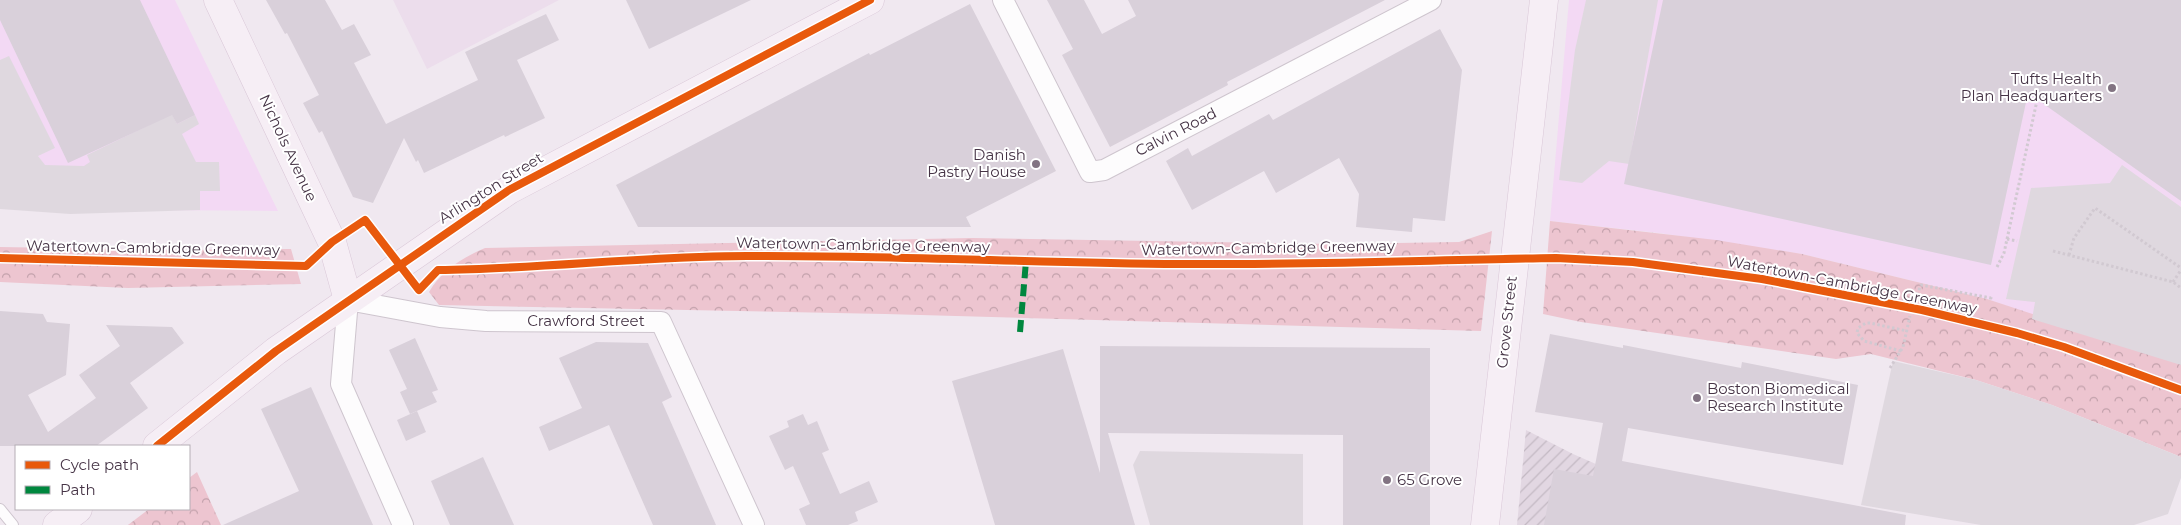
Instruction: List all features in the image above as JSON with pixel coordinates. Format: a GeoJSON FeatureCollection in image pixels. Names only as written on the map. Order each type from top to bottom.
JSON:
{"type":"FeatureCollection","features":[{"type":"Feature","properties":{"kind":"street","name":"Nichols Avenue"},"geometry":{"type":"LineString","coordinates":[[218,0],[332,242],[348,300]]}},
{"type":"Feature","properties":{"kind":"street","name":"Arlington Street"},"geometry":{"type":"LineString","coordinates":[[158,445],[276,351],[509,190],[870,0]]}},
{"type":"Feature","properties":{"kind":"street","name":"Calvin Road"},"geometry":{"type":"LineString","coordinates":[[1002,0],[1090,172],[1104,170],[1431,0]]}},
{"type":"Feature","properties":{"kind":"street","name":"Grove Street"},"geometry":{"type":"LineString","coordinates":[[1486,525],[1544,0]]}},
{"type":"Feature","properties":{"kind":"street","name":"Crawford Street"},"geometry":{"type":"LineString","coordinates":[[348,300],[440,317],[477,320],[661,322],[754,525]]}},
{"type":"Feature","properties":{"kind":"street"},"geometry":{"type":"LineString","coordinates":[[348,300],[341,384],[403,525]]}},
{"type":"Feature","properties":{"kind":"street"},"geometry":{"type":"LineString","coordinates":[[57,525],[77,510]]}},
{"type":"Feature","properties":{"kind":"lane"},"geometry":{"type":"LineString","coordinates":[[0,509],[13,525]]}},
{"type":"Feature","properties":{"kind":"path"},"geometry":{"type":"LineString","coordinates":[[1997,267],[2004,253],[2041,82]]}},
{"type":"Feature","properties":{"kind":"path"},"geometry":{"type":"LineString","coordinates":[[2069,255],[2074,238],[2095,208],[2181,269],[2173,282]]}},
{"type":"Feature","properties":{"kind":"path"},"geometry":{"type":"LineString","coordinates":[[2007,239],[2017,241]]}},
{"type":"Feature","properties":{"kind":"path"},"geometry":{"type":"LineString","coordinates":[[2053,251],[2173,282],[2181,288]]}},
{"type":"Feature","properties":{"kind":"path"},"geometry":{"type":"LineString","coordinates":[[1915,307],[1921,285],[1990,298],[1991,295]]}},
{"type":"Feature","properties":{"kind":"path"},"geometry":{"type":"LineString","coordinates":[[1890,368],[1901,351],[1910,316]]}},
{"type":"Feature","properties":{"kind":"path"},"geometry":{"type":"LineString","coordinates":[[1901,351],[1864,341],[1857,333],[1858,328],[1866,323],[1870,323],[1907,331]]}},
{"type":"Feature","properties":{"kind":"shaded area"},"geometry":{"type":"Polygon","coordinates":[[[0,0],[175,0],[278,211],[0,209],[0,0]]]}},
{"type":"Feature","properties":{"kind":"shaded area"},"geometry":{"type":"Polygon","coordinates":[[[393,0],[559,0],[427,69],[393,0]]]}},
{"type":"Feature","properties":{"kind":"shaded area"},"geometry":{"type":"Polygon","coordinates":[[[1569,0],[2181,0],[2181,362],[2034,316],[1987,299],[1802,254],[1659,233],[1550,221],[1569,0]]]}},
{"type":"Feature","properties":{"kind":"shaded area"},"geometry":{"type":"Polygon","coordinates":[[[1586,0],[1658,0],[1629,164],[1609,161],[1582,183],[1559,180],[1575,50],[1586,0]]]}},
{"type":"Feature","properties":{"kind":"shaded area"},"geometry":{"type":"Polygon","coordinates":[[[9,56],[55,148],[38,156],[45,165],[84,166],[90,162],[87,155],[172,114],[177,124],[195,115],[199,124],[182,134],[196,162],[219,162],[220,191],[200,191],[200,210],[70,214],[0,209],[0,60],[9,56]]]}},
{"type":"Feature","properties":{"kind":"shaded area"},"geometry":{"type":"Polygon","coordinates":[[[2122,165],[2181,207],[2181,365],[2032,319],[2035,302],[2006,299],[2031,188],[2110,183],[2122,165]]]}},
{"type":"Feature","properties":{"kind":"shaded area"},"geometry":{"type":"Polygon","coordinates":[[[1893,361],[1976,380],[2052,405],[2181,457],[2181,478],[2168,514],[2134,525],[1981,525],[1861,505],[1893,361]]]}},
{"type":"Feature","properties":{"kind":"shaded area"},"geometry":{"type":"Polygon","coordinates":[[[1526,430],[1573,454],[1621,475],[1792,525],[1517,525],[1526,430]]]}},
{"type":"Feature","properties":{"kind":"shaded area"},"geometry":{"type":"Polygon","coordinates":[[[1140,451],[1303,454],[1303,525],[1150,525],[1133,465],[1140,451]]]}},
{"type":"Feature","properties":{"kind":"green space"},"geometry":{"type":"Polygon","coordinates":[[[1550,221],[1716,240],[1802,254],[1987,299],[2181,363],[2181,457],[2052,405],[1976,380],[1871,354],[1836,359],[1581,322],[1543,314],[1550,221]]]}},
{"type":"Feature","properties":{"kind":"green space"},"geometry":{"type":"Polygon","coordinates":[[[1492,231],[1481,331],[885,314],[439,305],[429,292],[446,271],[468,256],[485,248],[972,238],[1334,244],[1459,242],[1492,231]]]}},
{"type":"Feature","properties":{"kind":"green space"},"geometry":{"type":"Polygon","coordinates":[[[0,247],[184,250],[291,249],[301,284],[128,288],[0,282],[0,247]]]}},
{"type":"Feature","properties":{"kind":"green space"},"geometry":{"type":"Polygon","coordinates":[[[197,472],[221,525],[128,525],[148,510],[190,510],[190,477],[197,472]]]}},
{"type":"Feature","properties":{"kind":"building"},"geometry":{"type":"Polygon","coordinates":[[[0,0],[140,0],[195,115],[177,124],[172,115],[68,163],[0,20],[0,0]]]}},
{"type":"Feature","properties":{"kind":"building"},"geometry":{"type":"Polygon","coordinates":[[[266,0],[325,0],[342,30],[354,24],[371,55],[354,63],[386,124],[478,80],[465,52],[546,14],[559,40],[517,60],[545,118],[424,173],[404,138],[373,203],[353,197],[322,131],[319,133],[303,103],[319,95],[287,33],[285,34],[266,0]]]}},
{"type":"Feature","properties":{"kind":"building"},"geometry":{"type":"Polygon","coordinates":[[[626,0],[751,0],[649,49],[626,0]]]}},
{"type":"Feature","properties":{"kind":"building"},"geometry":{"type":"Polygon","coordinates":[[[1047,0],[1084,0],[1102,34],[1136,16],[1128,0],[1385,0],[1227,82],[1228,85],[1110,147],[1062,55],[1073,49],[1047,0]]]}},
{"type":"Feature","properties":{"kind":"building"},"geometry":{"type":"Polygon","coordinates":[[[1663,0],[2181,0],[2181,201],[2028,93],[1991,265],[1624,184],[1663,0]]]}},
{"type":"Feature","properties":{"kind":"building"},"geometry":{"type":"Polygon","coordinates":[[[970,4],[1056,171],[966,217],[971,227],[638,227],[616,185],[869,53],[870,55],[970,4]]]}},
{"type":"Feature","properties":{"kind":"building"},"geometry":{"type":"Polygon","coordinates":[[[1440,29],[1462,70],[1445,221],[1413,218],[1412,232],[1356,227],[1359,194],[1339,158],[1276,193],[1264,171],[1192,210],[1166,161],[1188,148],[1192,156],[1269,114],[1273,120],[1440,29]]]}},
{"type":"Feature","properties":{"kind":"building"},"geometry":{"type":"Polygon","coordinates":[[[0,311],[43,314],[47,322],[70,324],[66,375],[28,395],[48,432],[96,398],[79,375],[120,346],[106,325],[172,327],[184,343],[130,383],[148,408],[97,445],[0,446],[0,311]]]}},
{"type":"Feature","properties":{"kind":"building","name":"Boston Biomedical Research Institute"},"geometry":{"type":"Polygon","coordinates":[[[1550,334],[1623,348],[1623,345],[1741,368],[1742,362],[1858,385],[1843,465],[1628,428],[1622,461],[1906,515],[1905,525],[1544,525],[1554,469],[1593,476],[1603,423],[1535,412],[1550,334]]]}},
{"type":"Feature","properties":{"kind":"building"},"geometry":{"type":"Polygon","coordinates":[[[415,338],[438,390],[432,392],[437,402],[410,414],[400,392],[407,389],[389,350],[415,338]]]}},
{"type":"Feature","properties":{"kind":"building"},"geometry":{"type":"Polygon","coordinates":[[[596,342],[648,343],[672,397],[662,402],[716,525],[653,525],[609,425],[549,451],[539,427],[582,408],[559,358],[596,342]]]}},
{"type":"Feature","properties":{"kind":"building","name":"65 Grove"},"geometry":{"type":"Polygon","coordinates":[[[1100,346],[1430,348],[1430,525],[1343,525],[1343,435],[1108,433],[1135,525],[995,525],[952,381],[1063,349],[1100,473],[1100,346]]]}},
{"type":"Feature","properties":{"kind":"building"},"geometry":{"type":"Polygon","coordinates":[[[311,387],[373,525],[223,525],[299,491],[261,409],[311,387]]]}},
{"type":"Feature","properties":{"kind":"building"},"geometry":{"type":"Polygon","coordinates":[[[417,411],[426,432],[406,441],[397,420],[417,411]]]}},
{"type":"Feature","properties":{"kind":"building"},"geometry":{"type":"Polygon","coordinates":[[[803,414],[808,425],[817,421],[829,450],[822,453],[840,494],[869,481],[878,502],[855,512],[858,521],[848,525],[806,525],[799,509],[810,504],[793,466],[785,470],[769,436],[789,427],[787,421],[803,414]]]}},
{"type":"Feature","properties":{"kind":"building"},"geometry":{"type":"Polygon","coordinates":[[[483,457],[514,525],[450,525],[431,481],[483,457]]]}},
{"type":"Feature","properties":{"kind":"marked path"},"geometry":{"type":"LineString","coordinates":[[1020,332],[1026,261]]}},
{"type":"Feature","properties":{"kind":"cycle path"},"geometry":{"type":"LineString","coordinates":[[158,445],[276,351],[509,190],[870,0]]}},
{"type":"Feature","properties":{"kind":"cycle path","name":"Watertown-Cambridge Greenway"},"geometry":{"type":"LineString","coordinates":[[0,258],[306,266],[332,242],[365,220],[419,290],[438,270],[708,257],[801,256],[1180,264],[1556,258],[1633,262],[1762,279],[1922,310],[2017,333],[2064,347],[2181,390]]}},
{"type":"Feature","properties":{"kind":"place","name":"Tufts Health Plan Headquarters"},"geometry":{"type":"Point","coordinates":[2112,88]}},
{"type":"Feature","properties":{"kind":"place","name":"Danish Pastry House"},"geometry":{"type":"Point","coordinates":[1036,164]}},
{"type":"Feature","properties":{"kind":"place","name":"Boston Biomedical Research Institute"},"geometry":{"type":"Point","coordinates":[1697,398]}},
{"type":"Feature","properties":{"kind":"place","name":"65 Grove"},"geometry":{"type":"Point","coordinates":[1387,480]}}]}
